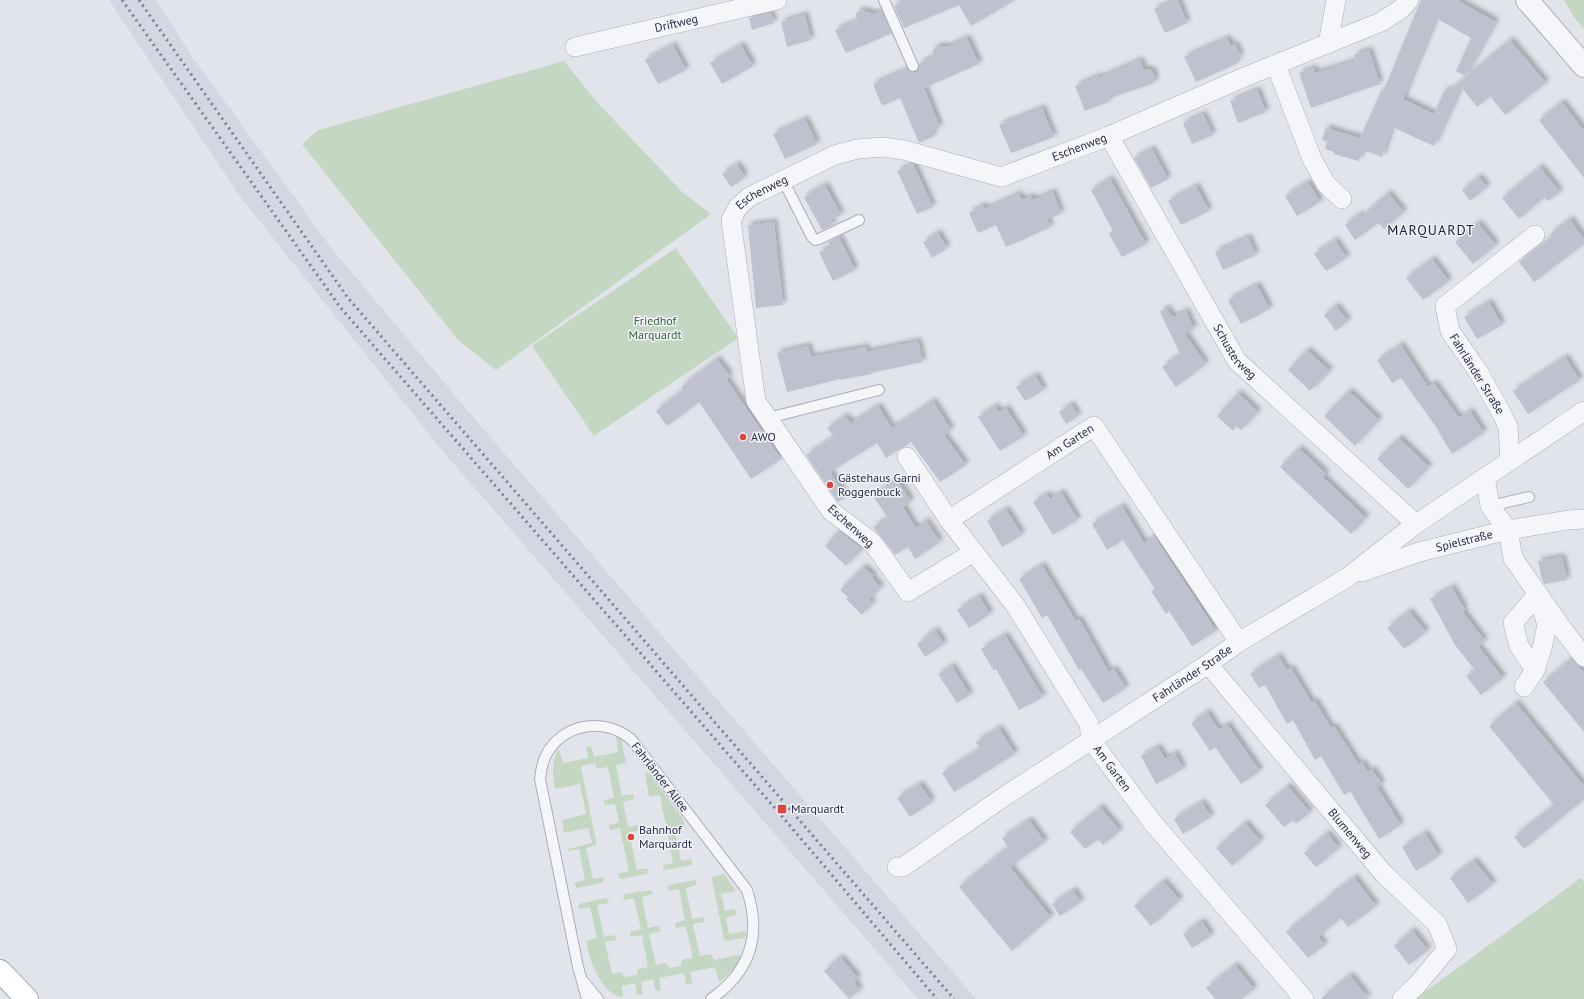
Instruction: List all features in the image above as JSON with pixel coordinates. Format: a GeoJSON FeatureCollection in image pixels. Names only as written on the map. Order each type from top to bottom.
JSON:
{"type":"FeatureCollection","features":[{"type":"Feature","properties":{"kind":"main road"},"geometry":{"type":"LineString","coordinates":[[0,971],[27,999]]}},
{"type":"Feature","properties":{"kind":"street","name":"Driftweg"},"geometry":{"type":"LineString","coordinates":[[575,47],[777,0]]}},
{"type":"Feature","properties":{"kind":"street"},"geometry":{"type":"LineString","coordinates":[[1328,44],[1336,0]]}},
{"type":"Feature","properties":{"kind":"street","name":"Eschenweg"},"geometry":{"type":"LineString","coordinates":[[974,552],[908,592],[872,542],[831,511],[756,401],[731,220],[738,207],[749,196],[835,156],[857,149],[884,147],[904,150],[1001,177],[1109,136],[1247,76],[1381,22],[1401,9],[1409,0]]}},
{"type":"Feature","properties":{"kind":"street"},"geometry":{"type":"LineString","coordinates":[[1527,0],[1584,66]]}},
{"type":"Feature","properties":{"kind":"street"},"geometry":{"type":"LineString","coordinates":[[1276,65],[1312,158],[1326,184],[1342,199]]}},
{"type":"Feature","properties":{"kind":"street","name":"Schusterweg"},"geometry":{"type":"LineString","coordinates":[[1109,136],[1237,361],[1416,524]]}},
{"type":"Feature","properties":{"kind":"street","name":"Fahrländer Straße"},"geometry":{"type":"LineString","coordinates":[[1510,460],[1508,427],[1479,373],[1450,331],[1445,306],[1535,235]]}},
{"type":"Feature","properties":{"kind":"street","name":"Fahrländer Straße"},"geometry":{"type":"LineString","coordinates":[[897,867],[903,867],[999,800],[1208,664],[1239,642],[1348,577],[1416,524],[1584,411]]}},
{"type":"Feature","properties":{"kind":"street","name":"Am Garten"},"geometry":{"type":"LineString","coordinates":[[949,520],[1094,426],[1239,642]]}},
{"type":"Feature","properties":{"kind":"street","name":"Am Garten"},"geometry":{"type":"LineString","coordinates":[[907,457],[949,520],[1015,605],[1089,724],[1091,740],[1153,823],[1304,999]]}},
{"type":"Feature","properties":{"kind":"street"},"geometry":{"type":"LineString","coordinates":[[1485,478],[1490,506],[1508,530],[1513,558],[1561,628],[1584,657]]}},
{"type":"Feature","properties":{"kind":"street","name":"Spielstraße"},"geometry":{"type":"LineString","coordinates":[[1348,577],[1419,552],[1508,530],[1568,520],[1584,519]]}},
{"type":"Feature","properties":{"kind":"street"},"geometry":{"type":"LineString","coordinates":[[1524,687],[1535,670],[1542,649],[1547,625],[1538,594]]}},
{"type":"Feature","properties":{"kind":"street"},"geometry":{"type":"LineString","coordinates":[[1535,670],[1519,646],[1513,623],[1538,594]]}},
{"type":"Feature","properties":{"kind":"street","name":"Blumenweg"},"geometry":{"type":"LineString","coordinates":[[1208,664],[1384,874],[1438,924],[1447,949],[1417,986],[1402,999]]}},
{"type":"Feature","properties":{"kind":"lane"},"geometry":{"type":"LineString","coordinates":[[884,0],[912,66]]}},
{"type":"Feature","properties":{"kind":"lane"},"geometry":{"type":"LineString","coordinates":[[783,180],[812,237],[815,240],[859,220]]}},
{"type":"Feature","properties":{"kind":"lane"},"geometry":{"type":"LineString","coordinates":[[768,418],[879,390]]}},
{"type":"Feature","properties":{"kind":"lane"},"geometry":{"type":"LineString","coordinates":[[1490,506],[1529,497]]}},
{"type":"Feature","properties":{"kind":"lane","name":"Fahrländer Allee"},"geometry":{"type":"LineString","coordinates":[[587,999],[578,967],[540,779],[542,767],[552,746],[561,737],[582,726],[605,726],[616,729],[626,735],[636,745],[747,890],[754,918],[754,933],[747,959],[733,982],[711,999]]}},
{"type":"Feature","properties":{"kind":"lane","name":"Fahrländer Allee"},"geometry":{"type":"LineString","coordinates":[[578,967],[586,984],[598,999]]}},
{"type":"Feature","properties":{"kind":"shaded area"},"geometry":{"type":"Polygon","coordinates":[[[109,0],[156,0],[193,58],[332,249],[473,417],[976,999],[918,999],[441,449],[242,199],[109,0]]]}},
{"type":"Feature","properties":{"kind":"green space"},"geometry":{"type":"Polygon","coordinates":[[[1564,0],[1584,0],[1584,29],[1573,16],[1564,0]]]}},
{"type":"Feature","properties":{"kind":"green space"},"geometry":{"type":"Polygon","coordinates":[[[564,61],[596,101],[682,192],[711,214],[496,370],[458,340],[302,144],[318,130],[564,61]]]}},
{"type":"Feature","properties":{"kind":"green space","name":"Friedhof Marquardt"},"geometry":{"type":"Polygon","coordinates":[[[676,248],[738,338],[594,436],[532,346],[676,248]]]}},
{"type":"Feature","properties":{"kind":"green space"},"geometry":{"type":"Polygon","coordinates":[[[616,735],[621,738],[626,763],[616,765],[622,796],[633,794],[634,799],[623,802],[628,827],[639,825],[640,830],[629,833],[637,870],[647,868],[648,871],[646,874],[620,878],[618,874],[629,871],[620,828],[610,830],[609,825],[619,822],[615,804],[605,805],[604,800],[614,798],[608,767],[597,769],[595,763],[582,766],[581,768],[597,845],[586,848],[593,879],[603,877],[604,880],[602,883],[577,888],[574,883],[585,880],[579,849],[568,851],[568,849],[592,843],[588,828],[564,833],[562,820],[586,814],[580,784],[555,789],[553,773],[555,759],[558,749],[563,763],[588,758],[586,747],[591,746],[594,757],[618,752],[616,735]]]}},
{"type":"Feature","properties":{"kind":"green space"},"geometry":{"type":"Polygon","coordinates":[[[648,772],[683,819],[685,827],[675,830],[681,861],[692,859],[691,865],[666,870],[663,868],[663,865],[673,863],[667,831],[656,833],[655,828],[666,826],[660,795],[649,797],[645,774],[648,772]]]}},
{"type":"Feature","properties":{"kind":"green space"},"geometry":{"type":"Polygon","coordinates":[[[724,874],[736,891],[721,894],[725,911],[735,909],[736,915],[726,918],[729,934],[744,931],[747,934],[745,938],[726,941],[724,939],[712,879],[713,877],[724,874]]]}},
{"type":"Feature","properties":{"kind":"green space"},"geometry":{"type":"Polygon","coordinates":[[[1581,878],[1584,881],[1584,999],[1415,999],[1581,878]]]}},
{"type":"Feature","properties":{"kind":"green space"},"geometry":{"type":"Polygon","coordinates":[[[695,880],[697,885],[686,888],[692,919],[704,917],[705,922],[693,924],[700,956],[711,954],[714,960],[738,955],[741,956],[734,968],[719,982],[715,967],[690,972],[692,984],[686,985],[684,973],[659,978],[661,990],[656,991],[653,979],[641,982],[643,994],[637,995],[635,983],[622,986],[623,997],[616,996],[603,984],[593,966],[587,941],[597,938],[590,907],[579,909],[579,904],[605,898],[608,899],[609,903],[597,905],[604,937],[615,935],[616,940],[605,942],[612,974],[622,972],[624,977],[637,975],[638,969],[648,967],[642,935],[631,937],[630,932],[641,929],[634,898],[624,900],[623,896],[625,894],[651,890],[653,894],[642,897],[648,928],[659,926],[660,931],[649,934],[656,965],[666,963],[669,968],[681,966],[682,960],[693,958],[686,926],[676,928],[675,923],[685,920],[679,889],[668,891],[667,888],[669,885],[695,880]]]}},
{"type":"Feature","properties":{"kind":"building"},"geometry":{"type":"Polygon","coordinates":[[[907,0],[1015,0],[971,26],[959,5],[904,28],[894,6],[907,0]]]}},
{"type":"Feature","properties":{"kind":"building"},"geometry":{"type":"Polygon","coordinates":[[[1178,0],[1187,23],[1165,33],[1154,9],[1178,0]]]}},
{"type":"Feature","properties":{"kind":"building"},"geometry":{"type":"Polygon","coordinates":[[[1421,0],[1457,0],[1496,22],[1465,76],[1456,71],[1471,38],[1436,18],[1403,99],[1434,114],[1445,89],[1448,92],[1510,40],[1546,83],[1505,115],[1490,96],[1477,107],[1461,87],[1434,146],[1392,127],[1382,157],[1362,150],[1359,161],[1334,154],[1334,152],[1325,149],[1327,142],[1322,140],[1326,128],[1360,138],[1382,89],[1383,92],[1421,0]]]}},
{"type":"Feature","properties":{"kind":"building"},"geometry":{"type":"Polygon","coordinates":[[[862,10],[874,14],[882,11],[892,33],[846,53],[835,30],[857,21],[856,13],[862,10]]]}},
{"type":"Feature","properties":{"kind":"building"},"geometry":{"type":"Polygon","coordinates":[[[771,13],[774,23],[752,30],[749,18],[771,13]]]}},
{"type":"Feature","properties":{"kind":"building"},"geometry":{"type":"Polygon","coordinates":[[[805,15],[811,40],[787,47],[781,22],[805,15]]]}},
{"type":"Feature","properties":{"kind":"building"},"geometry":{"type":"Polygon","coordinates":[[[967,38],[979,64],[924,88],[940,127],[932,131],[934,136],[919,143],[900,98],[882,106],[873,84],[907,69],[912,72],[916,72],[919,64],[932,57],[933,50],[936,47],[947,47],[967,38]]]}},
{"type":"Feature","properties":{"kind":"building"},"geometry":{"type":"Polygon","coordinates":[[[1227,38],[1231,46],[1235,44],[1241,57],[1236,59],[1238,63],[1196,82],[1184,57],[1227,38]]]}},
{"type":"Feature","properties":{"kind":"building"},"geometry":{"type":"Polygon","coordinates":[[[673,45],[686,70],[658,84],[645,60],[673,45]]]}},
{"type":"Feature","properties":{"kind":"building"},"geometry":{"type":"Polygon","coordinates":[[[741,45],[753,66],[722,84],[710,63],[741,45]]]}},
{"type":"Feature","properties":{"kind":"building"},"geometry":{"type":"Polygon","coordinates":[[[1369,50],[1380,84],[1311,108],[1299,73],[1314,68],[1315,73],[1336,67],[1356,60],[1354,55],[1369,50]]]}},
{"type":"Feature","properties":{"kind":"building"},"geometry":{"type":"Polygon","coordinates":[[[1140,60],[1144,70],[1149,69],[1153,72],[1155,76],[1154,83],[1108,99],[1109,102],[1085,111],[1075,86],[1098,76],[1099,78],[1140,60]]]}},
{"type":"Feature","properties":{"kind":"building"},"geometry":{"type":"Polygon","coordinates":[[[1257,90],[1266,112],[1238,123],[1230,101],[1257,90]]]}},
{"type":"Feature","properties":{"kind":"building"},"geometry":{"type":"Polygon","coordinates":[[[1562,102],[1584,131],[1584,178],[1539,120],[1562,102]]]}},
{"type":"Feature","properties":{"kind":"building"},"geometry":{"type":"Polygon","coordinates":[[[1042,108],[1054,137],[1011,153],[999,125],[1042,108]]]}},
{"type":"Feature","properties":{"kind":"building"},"geometry":{"type":"Polygon","coordinates":[[[1203,114],[1213,135],[1192,144],[1183,123],[1203,114]]]}},
{"type":"Feature","properties":{"kind":"building"},"geometry":{"type":"Polygon","coordinates":[[[805,119],[817,144],[785,159],[773,134],[805,119]]]}},
{"type":"Feature","properties":{"kind":"building"},"geometry":{"type":"Polygon","coordinates":[[[1152,149],[1168,179],[1151,188],[1134,158],[1152,149]]]}},
{"type":"Feature","properties":{"kind":"building"},"geometry":{"type":"Polygon","coordinates":[[[737,164],[745,177],[731,187],[722,174],[737,164]]]}},
{"type":"Feature","properties":{"kind":"building"},"geometry":{"type":"Polygon","coordinates":[[[913,164],[933,207],[917,214],[897,171],[913,164]]]}},
{"type":"Feature","properties":{"kind":"building"},"geometry":{"type":"Polygon","coordinates":[[[1540,167],[1560,192],[1548,201],[1545,197],[1519,219],[1502,198],[1540,167]]]}},
{"type":"Feature","properties":{"kind":"building"},"geometry":{"type":"Polygon","coordinates":[[[1479,177],[1487,187],[1470,201],[1462,190],[1479,177]]]}},
{"type":"Feature","properties":{"kind":"building"},"geometry":{"type":"Polygon","coordinates":[[[1110,179],[1146,244],[1122,257],[1109,234],[1113,231],[1091,190],[1110,179]]]}},
{"type":"Feature","properties":{"kind":"building"},"geometry":{"type":"Polygon","coordinates":[[[1308,182],[1320,202],[1297,216],[1285,196],[1308,182]]]}},
{"type":"Feature","properties":{"kind":"building"},"geometry":{"type":"Polygon","coordinates":[[[825,185],[841,215],[831,220],[833,225],[822,230],[804,197],[825,185]]]}},
{"type":"Feature","properties":{"kind":"building"},"geometry":{"type":"Polygon","coordinates":[[[1196,186],[1209,211],[1181,225],[1168,201],[1196,186]]]}},
{"type":"Feature","properties":{"kind":"building"},"geometry":{"type":"Polygon","coordinates":[[[1053,192],[1061,214],[1047,219],[1051,227],[1006,247],[996,225],[978,233],[969,213],[983,205],[985,209],[1019,194],[1022,200],[1031,196],[1033,200],[1053,192]]]}},
{"type":"Feature","properties":{"kind":"building"},"geometry":{"type":"Polygon","coordinates":[[[1388,193],[1404,212],[1384,229],[1378,223],[1355,240],[1345,225],[1360,214],[1361,217],[1388,193]]]}},
{"type":"Feature","properties":{"kind":"building"},"geometry":{"type":"Polygon","coordinates":[[[1570,219],[1584,239],[1584,244],[1534,282],[1519,262],[1552,237],[1550,234],[1570,219]]]}},
{"type":"Feature","properties":{"kind":"building"},"geometry":{"type":"Polygon","coordinates":[[[774,222],[783,305],[756,308],[748,225],[774,222]]]}},
{"type":"Feature","properties":{"kind":"building"},"geometry":{"type":"Polygon","coordinates":[[[1478,223],[1496,245],[1473,264],[1455,242],[1478,223]]]}},
{"type":"Feature","properties":{"kind":"building"},"geometry":{"type":"Polygon","coordinates":[[[938,233],[947,248],[932,258],[923,242],[938,233]]]}},
{"type":"Feature","properties":{"kind":"building"},"geometry":{"type":"Polygon","coordinates":[[[839,237],[855,270],[833,281],[819,252],[831,247],[828,242],[839,237]]]}},
{"type":"Feature","properties":{"kind":"building"},"geometry":{"type":"Polygon","coordinates":[[[1248,237],[1256,255],[1223,270],[1215,252],[1248,237]]]}},
{"type":"Feature","properties":{"kind":"building"},"geometry":{"type":"Polygon","coordinates":[[[1335,240],[1347,258],[1326,271],[1314,254],[1335,240]]]}},
{"type":"Feature","properties":{"kind":"building"},"geometry":{"type":"Polygon","coordinates":[[[1432,259],[1449,281],[1423,300],[1406,278],[1432,259]]]}},
{"type":"Feature","properties":{"kind":"building"},"geometry":{"type":"Polygon","coordinates":[[[1257,285],[1270,309],[1241,324],[1228,300],[1257,285]]]}},
{"type":"Feature","properties":{"kind":"building"},"geometry":{"type":"Polygon","coordinates":[[[1489,302],[1502,325],[1477,339],[1464,317],[1489,302]]]}},
{"type":"Feature","properties":{"kind":"building"},"geometry":{"type":"Polygon","coordinates":[[[1336,306],[1348,321],[1336,331],[1324,315],[1336,306]]]}},
{"type":"Feature","properties":{"kind":"building"},"geometry":{"type":"Polygon","coordinates":[[[1166,308],[1173,317],[1186,311],[1194,329],[1185,334],[1206,364],[1176,387],[1162,367],[1180,354],[1160,312],[1166,308]]]}},
{"type":"Feature","properties":{"kind":"building"},"geometry":{"type":"Polygon","coordinates":[[[918,341],[923,362],[871,374],[840,379],[787,392],[777,353],[808,346],[811,357],[866,347],[867,352],[918,341]]]}},
{"type":"Feature","properties":{"kind":"building"},"geometry":{"type":"Polygon","coordinates":[[[1401,345],[1428,387],[1434,383],[1459,418],[1470,411],[1484,433],[1452,454],[1439,431],[1401,378],[1392,383],[1377,360],[1401,345]]]}},
{"type":"Feature","properties":{"kind":"building"},"geometry":{"type":"Polygon","coordinates":[[[1307,350],[1330,371],[1310,391],[1288,370],[1307,350]]]}},
{"type":"Feature","properties":{"kind":"building"},"geometry":{"type":"Polygon","coordinates":[[[1565,357],[1580,380],[1528,414],[1513,391],[1565,357]]]}},
{"type":"Feature","properties":{"kind":"building"},"geometry":{"type":"Polygon","coordinates":[[[717,359],[730,376],[726,379],[781,459],[751,479],[699,402],[667,426],[656,411],[683,390],[681,387],[717,359]]]}},
{"type":"Feature","properties":{"kind":"building"},"geometry":{"type":"Polygon","coordinates":[[[1035,375],[1044,390],[1025,401],[1016,387],[1035,375]]]}},
{"type":"Feature","properties":{"kind":"building"},"geometry":{"type":"Polygon","coordinates":[[[1349,391],[1379,420],[1355,446],[1324,416],[1349,391]]]}},
{"type":"Feature","properties":{"kind":"building"},"geometry":{"type":"Polygon","coordinates":[[[1238,393],[1258,412],[1241,430],[1236,426],[1233,431],[1217,416],[1238,393]]]}},
{"type":"Feature","properties":{"kind":"building"},"geometry":{"type":"Polygon","coordinates":[[[933,401],[951,430],[944,435],[966,465],[940,482],[911,442],[886,458],[877,443],[830,472],[846,497],[838,502],[806,455],[834,437],[827,428],[845,416],[851,423],[878,406],[892,428],[933,401]]]}},
{"type":"Feature","properties":{"kind":"building"},"geometry":{"type":"Polygon","coordinates":[[[1071,404],[1078,416],[1066,424],[1059,412],[1071,404]]]}},
{"type":"Feature","properties":{"kind":"building"},"geometry":{"type":"Polygon","coordinates":[[[995,406],[999,412],[1006,408],[1024,436],[1000,451],[978,417],[995,406]]]}},
{"type":"Feature","properties":{"kind":"building"},"geometry":{"type":"Polygon","coordinates":[[[1399,438],[1429,467],[1408,489],[1377,459],[1399,438]]]}},
{"type":"Feature","properties":{"kind":"building"},"geometry":{"type":"Polygon","coordinates":[[[1299,448],[1326,474],[1323,477],[1366,518],[1351,534],[1280,467],[1299,448]]]}},
{"type":"Feature","properties":{"kind":"building"},"geometry":{"type":"Polygon","coordinates":[[[897,480],[911,501],[903,507],[916,528],[926,521],[940,542],[915,559],[908,547],[895,555],[873,527],[888,518],[873,496],[897,480]]]}},
{"type":"Feature","properties":{"kind":"building"},"geometry":{"type":"Polygon","coordinates":[[[1061,492],[1078,520],[1053,535],[1033,502],[1047,494],[1050,499],[1061,492]]]}},
{"type":"Feature","properties":{"kind":"building"},"geometry":{"type":"Polygon","coordinates":[[[1122,506],[1144,543],[1154,536],[1216,631],[1192,646],[1169,611],[1166,614],[1151,591],[1155,589],[1123,540],[1107,550],[1092,524],[1122,506]]]}},
{"type":"Feature","properties":{"kind":"building"},"geometry":{"type":"Polygon","coordinates":[[[1006,509],[1022,535],[1002,547],[987,521],[1006,509]]]}},
{"type":"Feature","properties":{"kind":"building"},"geometry":{"type":"Polygon","coordinates":[[[839,531],[862,549],[846,566],[825,546],[839,531]]]}},
{"type":"Feature","properties":{"kind":"building"},"geometry":{"type":"Polygon","coordinates":[[[1562,557],[1567,580],[1545,584],[1542,580],[1538,561],[1562,557]]]}},
{"type":"Feature","properties":{"kind":"building"},"geometry":{"type":"Polygon","coordinates":[[[1042,565],[1076,621],[1079,619],[1109,672],[1114,669],[1126,688],[1103,703],[1081,669],[1079,670],[1047,615],[1042,618],[1019,579],[1042,565]]]}},
{"type":"Feature","properties":{"kind":"building"},"geometry":{"type":"Polygon","coordinates":[[[863,567],[874,576],[872,578],[881,587],[869,600],[873,603],[862,615],[846,599],[848,597],[840,590],[863,567]]]}},
{"type":"Feature","properties":{"kind":"building"},"geometry":{"type":"Polygon","coordinates":[[[1452,587],[1465,610],[1462,611],[1485,641],[1478,646],[1503,678],[1481,695],[1466,676],[1475,670],[1455,645],[1430,599],[1452,587]]]}},
{"type":"Feature","properties":{"kind":"building"},"geometry":{"type":"Polygon","coordinates":[[[979,596],[990,614],[969,628],[957,610],[979,596]]]}},
{"type":"Feature","properties":{"kind":"building"},"geometry":{"type":"Polygon","coordinates":[[[1409,611],[1426,632],[1404,649],[1387,628],[1409,611]]]}},
{"type":"Feature","properties":{"kind":"building"},"geometry":{"type":"Polygon","coordinates":[[[935,630],[944,644],[925,657],[917,644],[925,639],[924,637],[935,630]]]}},
{"type":"Feature","properties":{"kind":"building"},"geometry":{"type":"Polygon","coordinates":[[[1005,635],[1043,697],[1019,710],[996,669],[994,671],[981,649],[1005,635]]]}},
{"type":"Feature","properties":{"kind":"building"},"geometry":{"type":"Polygon","coordinates":[[[1278,656],[1287,670],[1291,668],[1312,703],[1315,701],[1331,728],[1334,726],[1359,765],[1362,762],[1368,772],[1372,769],[1382,784],[1377,787],[1401,825],[1379,839],[1350,791],[1344,795],[1321,756],[1315,760],[1293,720],[1287,724],[1265,685],[1259,688],[1250,674],[1278,656]]]}},
{"type":"Feature","properties":{"kind":"building"},"geometry":{"type":"Polygon","coordinates":[[[1571,659],[1584,672],[1584,732],[1543,682],[1571,659]]]}},
{"type":"Feature","properties":{"kind":"building"},"geometry":{"type":"Polygon","coordinates":[[[952,666],[970,695],[957,703],[938,674],[952,666]]]}},
{"type":"Feature","properties":{"kind":"building"},"geometry":{"type":"Polygon","coordinates":[[[1516,703],[1584,786],[1584,799],[1524,849],[1514,837],[1554,805],[1489,726],[1516,703]]]}},
{"type":"Feature","properties":{"kind":"building"},"geometry":{"type":"Polygon","coordinates":[[[1207,712],[1219,730],[1227,724],[1260,771],[1241,784],[1215,747],[1210,751],[1191,723],[1207,712]]]}},
{"type":"Feature","properties":{"kind":"building"},"geometry":{"type":"Polygon","coordinates":[[[999,728],[1015,754],[954,792],[942,773],[980,749],[976,742],[999,728]]]}},
{"type":"Feature","properties":{"kind":"building"},"geometry":{"type":"Polygon","coordinates":[[[1158,747],[1165,759],[1175,753],[1183,769],[1156,784],[1141,756],[1158,747]]]}},
{"type":"Feature","properties":{"kind":"building"},"geometry":{"type":"Polygon","coordinates":[[[920,784],[932,802],[910,817],[897,798],[920,784]]]}},
{"type":"Feature","properties":{"kind":"building"},"geometry":{"type":"Polygon","coordinates":[[[1288,786],[1310,812],[1296,824],[1293,820],[1284,827],[1265,805],[1288,786]]]}},
{"type":"Feature","properties":{"kind":"building"},"geometry":{"type":"Polygon","coordinates":[[[1202,802],[1211,817],[1183,834],[1174,819],[1202,802]]]}},
{"type":"Feature","properties":{"kind":"building"},"geometry":{"type":"Polygon","coordinates":[[[1100,807],[1120,831],[1103,845],[1098,839],[1085,849],[1070,832],[1100,807]]]}},
{"type":"Feature","properties":{"kind":"building"},"geometry":{"type":"Polygon","coordinates":[[[1029,820],[1045,842],[1010,867],[1051,917],[1012,951],[959,887],[1008,847],[1002,838],[1029,820]]]}},
{"type":"Feature","properties":{"kind":"building"},"geometry":{"type":"Polygon","coordinates":[[[1245,823],[1261,841],[1232,866],[1216,848],[1245,823]]]}},
{"type":"Feature","properties":{"kind":"building"},"geometry":{"type":"Polygon","coordinates":[[[1327,833],[1339,848],[1316,867],[1304,853],[1327,833]]]}},
{"type":"Feature","properties":{"kind":"building"},"geometry":{"type":"Polygon","coordinates":[[[1425,833],[1439,856],[1416,871],[1402,847],[1425,833]]]}},
{"type":"Feature","properties":{"kind":"building"},"geometry":{"type":"Polygon","coordinates":[[[1474,860],[1493,884],[1468,903],[1450,878],[1474,860]]]}},
{"type":"Feature","properties":{"kind":"building"},"geometry":{"type":"Polygon","coordinates":[[[1354,877],[1376,906],[1348,927],[1341,918],[1318,937],[1325,945],[1308,958],[1286,932],[1327,899],[1326,898],[1354,877]]]}},
{"type":"Feature","properties":{"kind":"building"},"geometry":{"type":"Polygon","coordinates":[[[1163,881],[1180,900],[1151,926],[1134,906],[1163,881]]]}},
{"type":"Feature","properties":{"kind":"building"},"geometry":{"type":"Polygon","coordinates":[[[1073,890],[1081,902],[1060,916],[1052,904],[1073,890]]]}},
{"type":"Feature","properties":{"kind":"building"},"geometry":{"type":"Polygon","coordinates":[[[1202,921],[1211,936],[1192,948],[1183,934],[1202,921]]]}},
{"type":"Feature","properties":{"kind":"building"},"geometry":{"type":"Polygon","coordinates":[[[1412,930],[1428,950],[1409,965],[1394,946],[1412,930]]]}},
{"type":"Feature","properties":{"kind":"building"},"geometry":{"type":"Polygon","coordinates":[[[840,957],[858,978],[854,982],[860,990],[849,999],[824,971],[840,957]]]}},
{"type":"Feature","properties":{"kind":"building"},"geometry":{"type":"Polygon","coordinates":[[[1235,965],[1254,989],[1242,999],[1215,999],[1206,988],[1235,965]]]}},
{"type":"Feature","properties":{"kind":"building"},"geometry":{"type":"Polygon","coordinates":[[[1350,975],[1369,999],[1320,999],[1350,975]]]}},
{"type":"Feature","properties":{"kind":"railway"},"geometry":{"type":"LineString","coordinates":[[122,0],[340,307],[774,807],[937,999]]}},
{"type":"Feature","properties":{"kind":"railway"},"geometry":{"type":"LineString","coordinates":[[139,0],[348,298],[954,999]]}},
{"type":"Feature","properties":{"kind":"place","name":"AWO"},"geometry":{"type":"Point","coordinates":[743,437]}},
{"type":"Feature","properties":{"kind":"place","name":"Gästehaus Garni Roggenbuck"},"geometry":{"type":"Point","coordinates":[830,485]}},
{"type":"Feature","properties":{"kind":"place","name":"Marquardt"},"geometry":{"type":"Point","coordinates":[782,809]}},
{"type":"Feature","properties":{"kind":"place","name":"Bahnhof Marquardt"},"geometry":{"type":"Point","coordinates":[631,837]}},
{"type":"Feature","properties":{"kind":"district","name":"MARQUARDT"},"geometry":{"type":"Point","coordinates":[1431,230]}}]}
